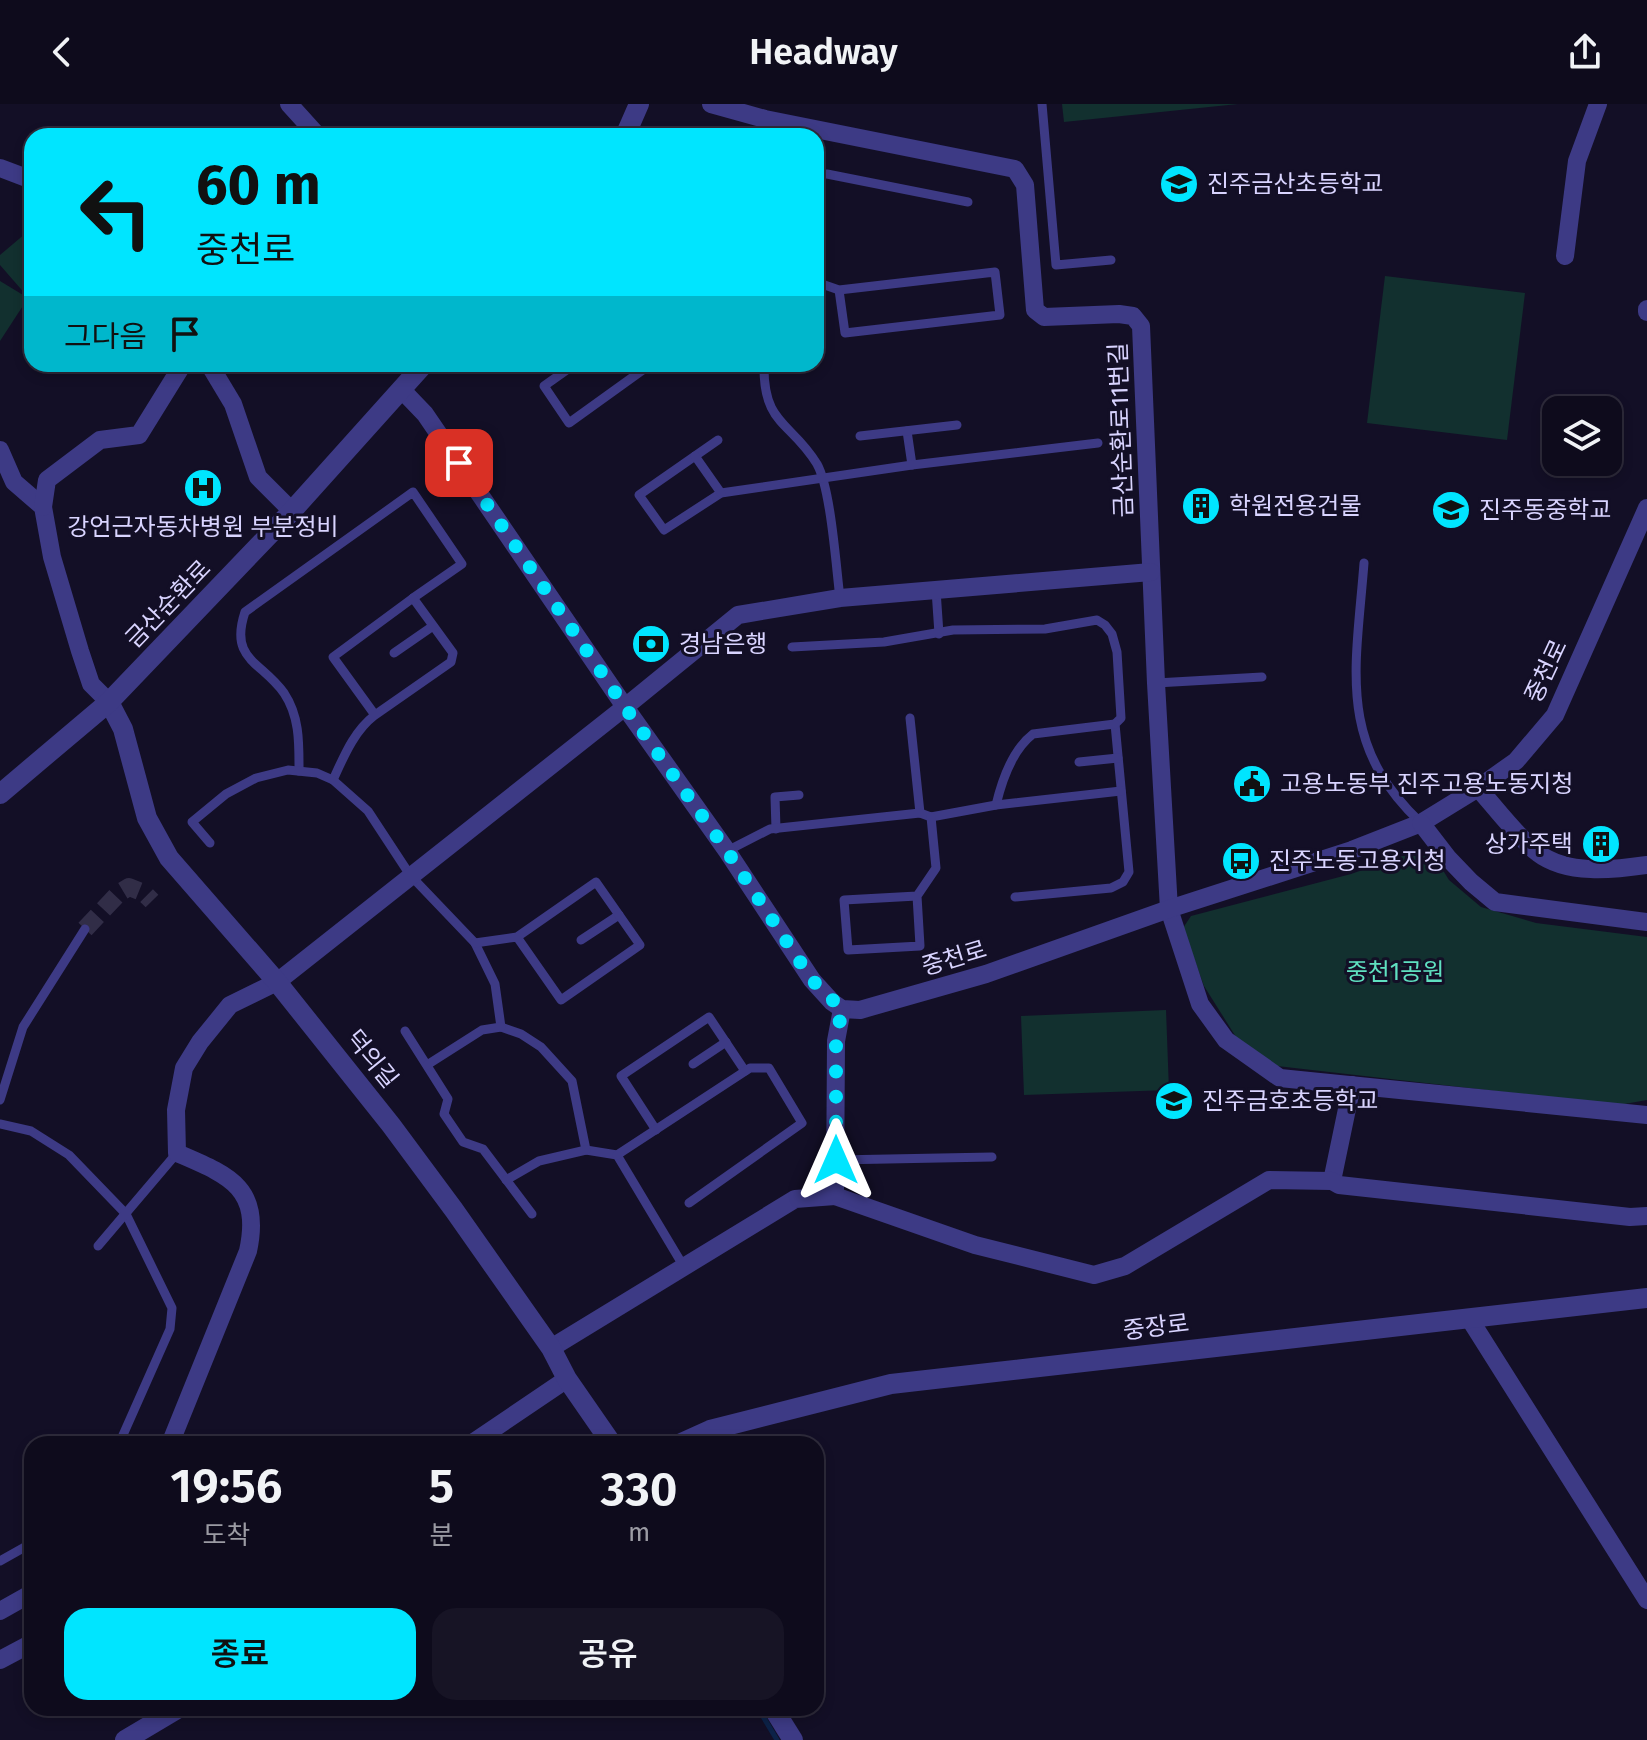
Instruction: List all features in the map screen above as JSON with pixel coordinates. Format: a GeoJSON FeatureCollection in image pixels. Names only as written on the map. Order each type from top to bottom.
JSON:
{"type":"FeatureCollection","features":[{"type":"Feature","properties":{"kind":"street"},"geometry":{"type":"LineString","coordinates":[[311,128],[294,110],[317,104]]}},
{"type":"Feature","properties":{"kind":"street"},"geometry":{"type":"LineString","coordinates":[[628,128],[639,104]]}},
{"type":"Feature","properties":{"kind":"street","name":"금산순환로11번길"},"geometry":{"type":"LineString","coordinates":[[711,104],[778,128]]}},
{"type":"Feature","properties":{"kind":"street"},"geometry":{"type":"LineString","coordinates":[[1565,256],[1577,161],[1598,104]]}},
{"type":"Feature","properties":{"kind":"street","name":"금산순환로11번길"},"geometry":{"type":"LineString","coordinates":[[824,136],[1015,169],[1025,185],[1035,310],[1044,317],[1133,316],[1141,326],[1169,909],[1200,1004],[1226,1040],[1280,1078],[1647,1115]]}},
{"type":"Feature","properties":{"kind":"street"},"geometry":{"type":"LineString","coordinates":[[0,168],[24,177]]}},
{"type":"Feature","properties":{"kind":"street"},"geometry":{"type":"LineString","coordinates":[[109,702],[91,684],[52,557],[43,507],[47,480],[100,440],[139,435],[178,372]]}},
{"type":"Feature","properties":{"kind":"street"},"geometry":{"type":"LineString","coordinates":[[214,372],[233,404],[258,477],[292,511]]}},
{"type":"Feature","properties":{"kind":"street","name":"금산순환로"},"geometry":{"type":"LineString","coordinates":[[0,794],[109,702],[292,511],[417,372]]}},
{"type":"Feature","properties":{"kind":"street"},"geometry":{"type":"LineString","coordinates":[[401,389],[425,414],[727,851],[812,980],[842,1009],[836,1041],[835,1196]]}},
{"type":"Feature","properties":{"kind":"street"},"geometry":{"type":"LineString","coordinates":[[0,450],[14,482],[43,507]]}},
{"type":"Feature","properties":{"kind":"street","name":"중천로"},"geometry":{"type":"LineString","coordinates":[[842,1009],[868,1008],[958,983],[1169,909],[1352,850],[1421,823],[1478,788],[1516,761],[1555,715],[1647,508]]}},
{"type":"Feature","properties":{"kind":"street"},"geometry":{"type":"LineString","coordinates":[[173,1436],[248,1251],[253,1227],[248,1200],[226,1174],[177,1153],[176,1110],[184,1068],[200,1042],[230,1005],[277,982],[738,615],[840,598],[1151,572]]}},
{"type":"Feature","properties":{"kind":"street","name":"덕의길"},"geometry":{"type":"LineString","coordinates":[[109,702],[123,729],[147,818],[169,858],[277,982],[391,1125],[551,1348],[567,1379],[606,1436]]}},
{"type":"Feature","properties":{"kind":"street"},"geometry":{"type":"LineString","coordinates":[[1478,788],[1538,853],[1564,865],[1613,870],[1647,865]]}},
{"type":"Feature","properties":{"kind":"street"},"geometry":{"type":"LineString","coordinates":[[1421,823],[1456,866],[1495,902],[1647,922]]}},
{"type":"Feature","properties":{"kind":"street"},"geometry":{"type":"LineString","coordinates":[[1332,1181],[1352,1085]]}},
{"type":"Feature","properties":{"kind":"street"},"geometry":{"type":"LineString","coordinates":[[551,1348],[795,1199],[835,1196],[975,1245],[1094,1275],[1125,1266],[1269,1180],[1332,1181],[1339,1185],[1630,1217],[1647,1216]]}},
{"type":"Feature","properties":{"kind":"street","name":"중장로"},"geometry":{"type":"LineString","coordinates":[[697,1436],[891,1384],[1647,1298]]}},
{"type":"Feature","properties":{"kind":"street"},"geometry":{"type":"LineString","coordinates":[[1469,1318],[1647,1600]]}},
{"type":"Feature","properties":{"kind":"street"},"geometry":{"type":"LineString","coordinates":[[483,1436],[567,1379]]}},
{"type":"Feature","properties":{"kind":"street"},"geometry":{"type":"LineString","coordinates":[[0,1611],[24,1598]]}},
{"type":"Feature","properties":{"kind":"street"},"geometry":{"type":"LineString","coordinates":[[0,1660],[24,1647]]}},
{"type":"Feature","properties":{"kind":"street"},"geometry":{"type":"LineString","coordinates":[[125,1740],[166,1716]]}},
{"type":"Feature","properties":{"kind":"street"},"geometry":{"type":"LineString","coordinates":[[778,1716],[793,1740]]}},
{"type":"Feature","properties":{"kind":"lane"},"geometry":{"type":"LineString","coordinates":[[1042,104],[1056,265],[1111,260]]}},
{"type":"Feature","properties":{"kind":"lane"},"geometry":{"type":"LineString","coordinates":[[824,174],[968,202]]}},
{"type":"Feature","properties":{"kind":"lane"},"geometry":{"type":"LineString","coordinates":[[824,285],[839,290],[995,272],[1000,315],[845,333],[839,290]]}},
{"type":"Feature","properties":{"kind":"lane"},"geometry":{"type":"LineString","coordinates":[[564,372],[544,386],[569,423],[640,372]]}},
{"type":"Feature","properties":{"kind":"lane"},"geometry":{"type":"LineString","coordinates":[[764,372],[764,388],[773,414],[817,465],[822,478],[840,598]]}},
{"type":"Feature","properties":{"kind":"lane"},"geometry":{"type":"LineString","coordinates":[[860,436],[957,425]]}},
{"type":"Feature","properties":{"kind":"lane"},"geometry":{"type":"LineString","coordinates":[[907,431],[912,465]]}},
{"type":"Feature","properties":{"kind":"lane"},"geometry":{"type":"LineString","coordinates":[[718,440],[639,495],[664,530],[721,493],[912,465],[1098,443]]}},
{"type":"Feature","properties":{"kind":"lane"},"geometry":{"type":"LineString","coordinates":[[695,456],[721,493]]}},
{"type":"Feature","properties":{"kind":"lane"},"geometry":{"type":"LineString","coordinates":[[299,771],[298,725],[284,694],[250,661],[240,646],[240,626],[245,612],[413,492],[462,564],[333,657],[375,715]]}},
{"type":"Feature","properties":{"kind":"lane"},"geometry":{"type":"LineString","coordinates":[[1364,563],[1355,688],[1360,726],[1372,760],[1396,800],[1421,823]]}},
{"type":"Feature","properties":{"kind":"lane"},"geometry":{"type":"LineString","coordinates":[[936,590],[939,634]]}},
{"type":"Feature","properties":{"kind":"lane"},"geometry":{"type":"LineString","coordinates":[[333,780],[353,740],[375,715],[451,662],[453,653],[413,598]]}},
{"type":"Feature","properties":{"kind":"lane"},"geometry":{"type":"LineString","coordinates":[[792,647],[884,642],[987,628],[1045,629],[1097,620],[1105,625],[1112,634],[1117,652],[1121,718],[1115,724],[1033,734],[1023,742],[1016,755],[1002,782],[996,805]]}},
{"type":"Feature","properties":{"kind":"lane"},"geometry":{"type":"LineString","coordinates":[[394,653],[433,626]]}},
{"type":"Feature","properties":{"kind":"lane"},"geometry":{"type":"LineString","coordinates":[[1156,683],[1262,677]]}},
{"type":"Feature","properties":{"kind":"lane"},"geometry":{"type":"LineString","coordinates":[[910,718],[936,868],[917,896],[920,946],[848,950],[844,900],[917,896]]}},
{"type":"Feature","properties":{"kind":"lane"},"geometry":{"type":"LineString","coordinates":[[1015,897],[1111,888],[1123,882],[1129,872],[1115,724]]}},
{"type":"Feature","properties":{"kind":"lane"},"geometry":{"type":"LineString","coordinates":[[1079,762],[1118,758]]}},
{"type":"Feature","properties":{"kind":"lane"},"geometry":{"type":"LineString","coordinates":[[210,843],[192,822],[226,794],[256,778],[288,770],[317,773],[333,780],[368,811],[410,875],[475,943],[495,984],[501,1027]]}},
{"type":"Feature","properties":{"kind":"lane"},"geometry":{"type":"LineString","coordinates":[[727,851],[776,829],[926,815],[1121,791]]}},
{"type":"Feature","properties":{"kind":"lane"},"geometry":{"type":"LineString","coordinates":[[776,829],[775,797],[799,795]]}},
{"type":"Feature","properties":{"kind":"lane"},"geometry":{"type":"LineString","coordinates":[[475,943],[517,937],[596,882],[640,945],[561,1000],[517,937]]}},
{"type":"Feature","properties":{"kind":"lane"},"geometry":{"type":"LineString","coordinates":[[581,940],[619,915]]}},
{"type":"Feature","properties":{"kind":"lane"},"geometry":{"type":"LineString","coordinates":[[0,1100],[23,1027],[85,929]]}},
{"type":"Feature","properties":{"kind":"lane"},"geometry":{"type":"LineString","coordinates":[[656,1130],[621,1076],[709,1017],[745,1071]]}},
{"type":"Feature","properties":{"kind":"lane"},"geometry":{"type":"LineString","coordinates":[[427,1065],[482,1030],[501,1027],[521,1034],[541,1047],[572,1081],[586,1150]]}},
{"type":"Feature","properties":{"kind":"lane"},"geometry":{"type":"LineString","coordinates":[[405,1031],[448,1099],[444,1114],[463,1142],[483,1149],[532,1214]]}},
{"type":"Feature","properties":{"kind":"lane"},"geometry":{"type":"LineString","coordinates":[[693,1064],[726,1042]]}},
{"type":"Feature","properties":{"kind":"lane"},"geometry":{"type":"LineString","coordinates":[[506,1180],[539,1161],[586,1150],[617,1155],[750,1068],[769,1068],[802,1123],[689,1203]]}},
{"type":"Feature","properties":{"kind":"lane"},"geometry":{"type":"LineString","coordinates":[[0,1124],[31,1131],[69,1155],[126,1214],[172,1308],[170,1329],[123,1436]]}},
{"type":"Feature","properties":{"kind":"lane"},"geometry":{"type":"LineString","coordinates":[[98,1246],[177,1153]]}},
{"type":"Feature","properties":{"kind":"lane"},"geometry":{"type":"LineString","coordinates":[[617,1155],[684,1267]]}},
{"type":"Feature","properties":{"kind":"lane"},"geometry":{"type":"LineString","coordinates":[[836,1160],[992,1157]]}},
{"type":"Feature","properties":{"kind":"lane"},"geometry":{"type":"LineString","coordinates":[[0,1561],[24,1548]]}},
{"type":"Feature","properties":{"kind":"green space"},"geometry":{"type":"Polygon","coordinates":[[[1062,104],[1238,104],[1064,122],[1062,104]]]}},
{"type":"Feature","properties":{"kind":"green space"},"geometry":{"type":"Polygon","coordinates":[[[24,235],[24,293],[0,265],[0,255],[24,235]]]}},
{"type":"Feature","properties":{"kind":"green space"},"geometry":{"type":"Polygon","coordinates":[[[1385,276],[1525,293],[1507,440],[1367,423],[1385,276]]]}},
{"type":"Feature","properties":{"kind":"green space"},"geometry":{"type":"Polygon","coordinates":[[[0,281],[24,296],[24,304],[0,341],[0,281]]]}},
{"type":"Feature","properties":{"kind":"green space","name":"중천1공원"},"geometry":{"type":"Polygon","coordinates":[[[1417,851],[1434,856],[1449,880],[1481,907],[1536,923],[1647,937],[1647,1100],[1619,1105],[1277,1066],[1236,1037],[1204,986],[1183,928],[1191,916],[1351,874],[1417,851]]]}},
{"type":"Feature","properties":{"kind":"green space"},"geometry":{"type":"Polygon","coordinates":[[[1166,1010],[1169,1090],[1024,1095],[1021,1016],[1166,1010]]]}},
{"type":"Feature","properties":{"kind":"waterway"},"geometry":{"type":"LineString","coordinates":[[763,1716],[777,1740]]}},
{"type":"Feature","properties":{"kind":"tunnel"},"geometry":{"type":"LineString","coordinates":[[85,929],[119,893],[129,887],[144,893],[152,901]]}},
{"type":"Feature","properties":{"kind":"place","name":"진주금산초등학교"},"geometry":{"type":"Point","coordinates":[1179,184]}},
{"type":"Feature","properties":{"kind":"place","name":"강언근자동차병원 부분정비"},"geometry":{"type":"Point","coordinates":[203,488]}},
{"type":"Feature","properties":{"kind":"place","name":"학원전용건물"},"geometry":{"type":"Point","coordinates":[1201,506]}},
{"type":"Feature","properties":{"kind":"place","name":"진주동중학교"},"geometry":{"type":"Point","coordinates":[1451,510]}},
{"type":"Feature","properties":{"kind":"place","name":"경남은행"},"geometry":{"type":"Point","coordinates":[651,644]}},
{"type":"Feature","properties":{"kind":"place","name":"고용노동부 진주고용노동지청"},"geometry":{"type":"Point","coordinates":[1252,784]}},
{"type":"Feature","properties":{"kind":"place","name":"상가주택"},"geometry":{"type":"Point","coordinates":[1601,844]}},
{"type":"Feature","properties":{"kind":"place","name":"진주노동고용지청"},"geometry":{"type":"Point","coordinates":[1241,861]}},
{"type":"Feature","properties":{"kind":"place","name":"진주금호초등학교"},"geometry":{"type":"Point","coordinates":[1174,1101]}},
{"type":"Feature","properties":{"kind":"route"},"geometry":{"type":"LineString","coordinates":[[459,463],[727,851],[812,980],[842,1009],[836,1041],[836,1160]]}}]}
